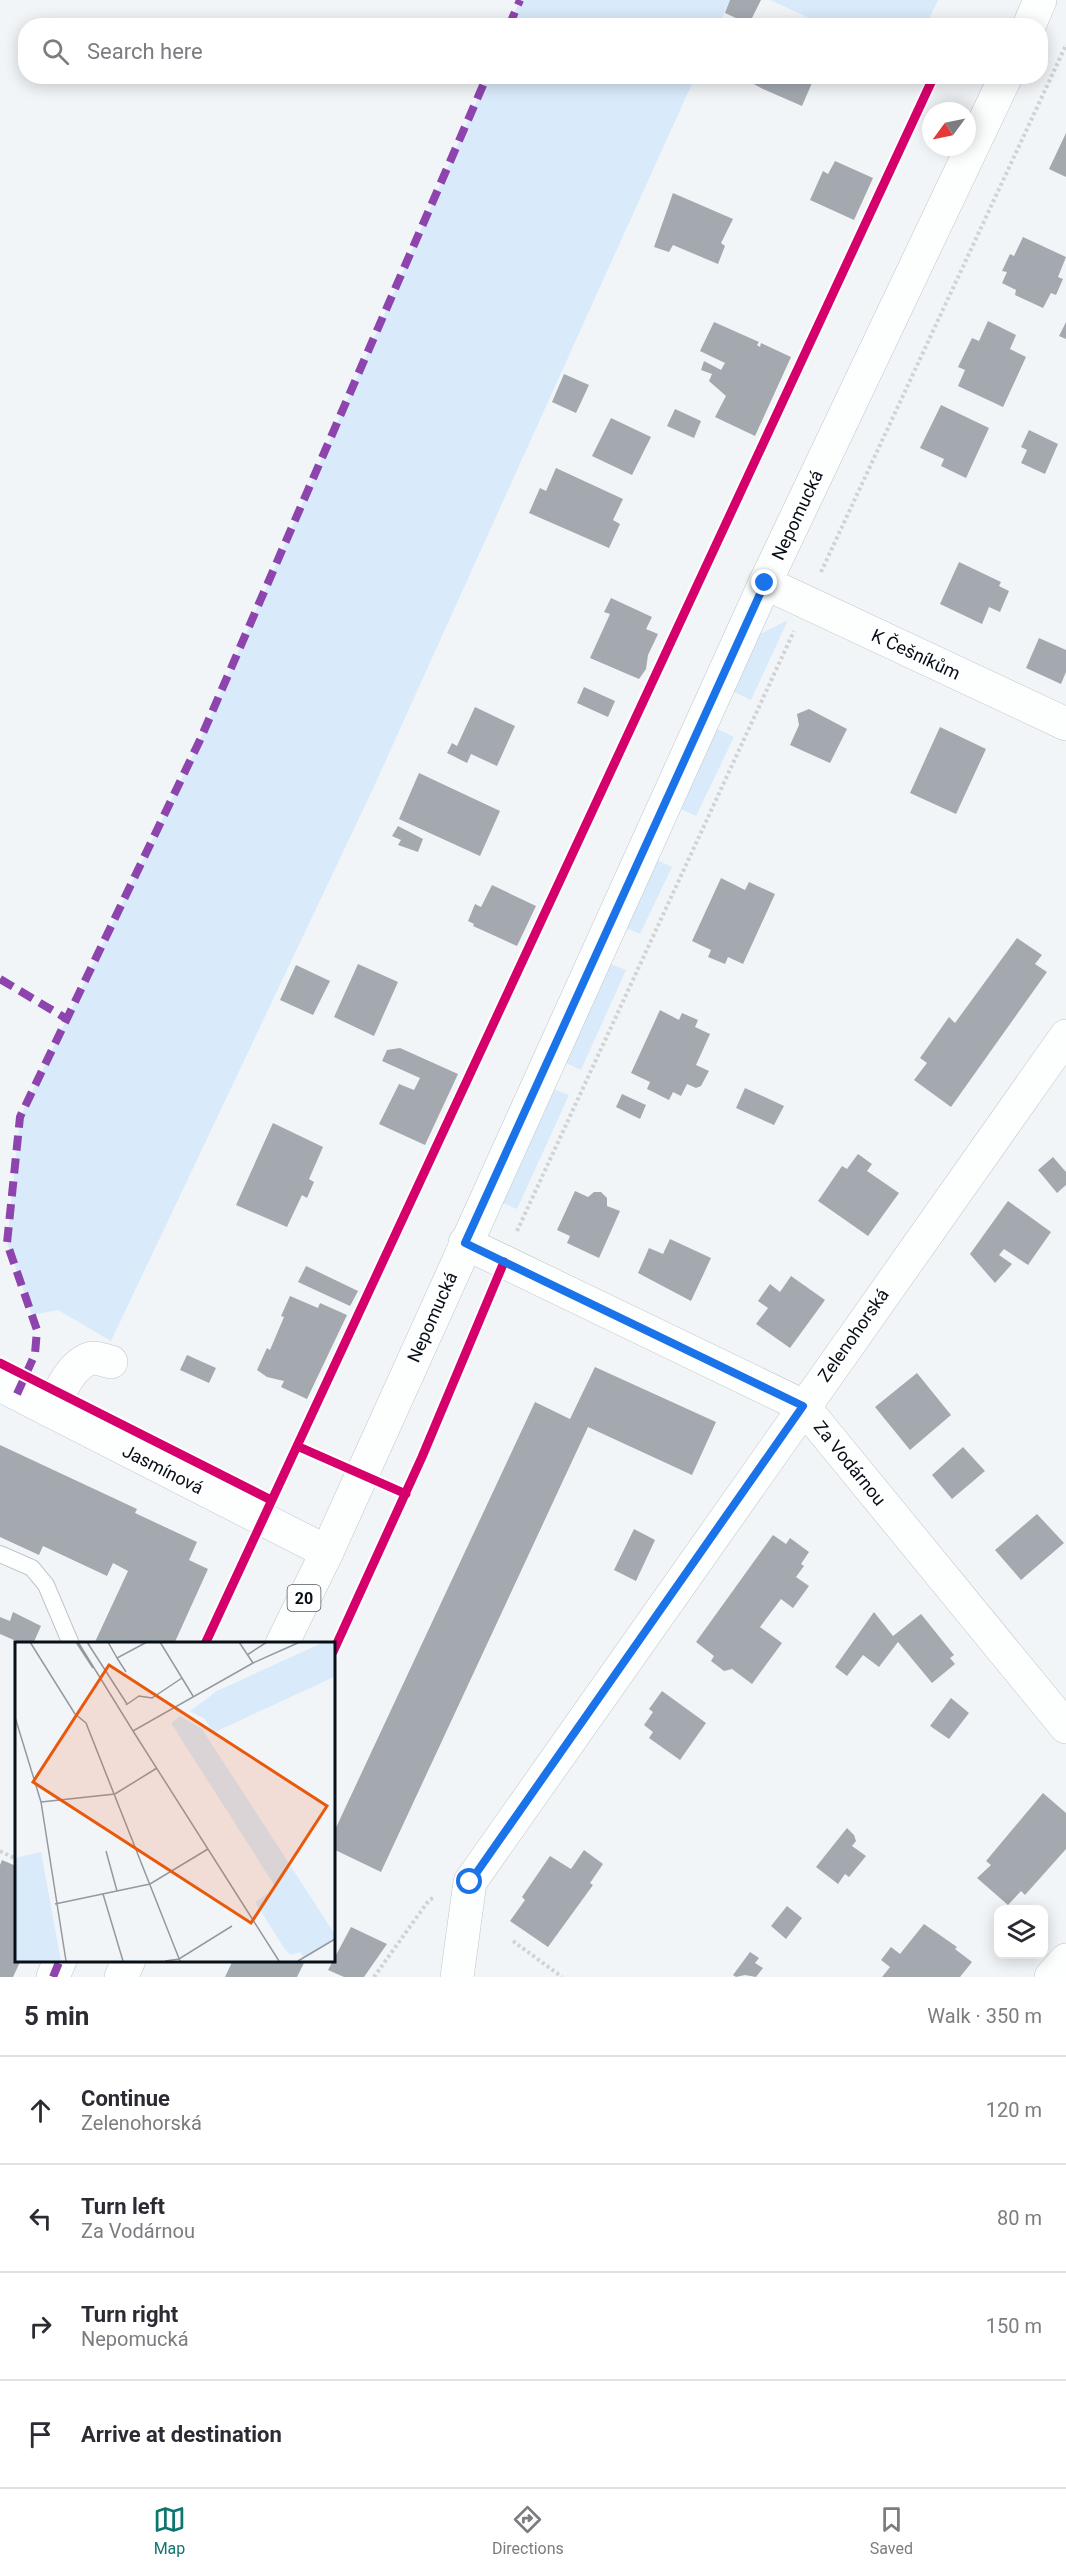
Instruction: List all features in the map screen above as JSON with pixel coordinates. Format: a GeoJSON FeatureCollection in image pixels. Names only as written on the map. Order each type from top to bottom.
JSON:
{"type":"FeatureCollection","features":[{"type":"Feature","properties":{"kind":"street"},"geometry":{"type":"LineString","coordinates":[[1032,18],[1040,0]]}},
{"type":"Feature","properties":{"kind":"street","name":"Nepomucká"},"geometry":{"type":"LineString","coordinates":[[283,1642],[327,1552],[765,583],[1002,84]]}},
{"type":"Feature","properties":{"kind":"street","name":"K Češníkům"},"geometry":{"type":"LineString","coordinates":[[765,583],[1066,724]]}},
{"type":"Feature","properties":{"kind":"street","name":"Zelenohorská"},"geometry":{"type":"LineString","coordinates":[[457,1977],[470,1882],[803,1406],[1066,1036]]}},
{"type":"Feature","properties":{"kind":"street","name":"Za Vodárnou"},"geometry":{"type":"LineString","coordinates":[[465,1243],[803,1406],[1066,1727]]}},
{"type":"Feature","properties":{"kind":"street"},"geometry":{"type":"LineString","coordinates":[[50,1411],[79,1364],[93,1358],[111,1362]]}},
{"type":"Feature","properties":{"kind":"street","name":"Jasmínová"},"geometry":{"type":"LineString","coordinates":[[0,1385],[327,1552]]}},
{"type":"Feature","properties":{"kind":"street"},"geometry":{"type":"LineString","coordinates":[[1051,1977],[1066,1960]]}},
{"type":"Feature","properties":{"kind":"street"},"geometry":{"type":"LineString","coordinates":[[53,1977],[59,1962]]}},
{"type":"Feature","properties":{"kind":"street"},"geometry":{"type":"LineString","coordinates":[[122,1977],[128,1962]]}},
{"type":"Feature","properties":{"kind":"lane"},"geometry":{"type":"LineString","coordinates":[[0,1554],[32,1568],[46,1585],[70,1642]]}},
{"type":"Feature","properties":{"kind":"path"},"geometry":{"type":"LineString","coordinates":[[1048,84],[1066,45]]}},
{"type":"Feature","properties":{"kind":"path"},"geometry":{"type":"LineString","coordinates":[[504,1262],[1048,84]]}},
{"type":"Feature","properties":{"kind":"path"},"geometry":{"type":"LineString","coordinates":[[0,1851],[15,1858]]}},
{"type":"Feature","properties":{"kind":"path"},"geometry":{"type":"LineString","coordinates":[[374,1977],[429,1900],[470,1882]]}},
{"type":"Feature","properties":{"kind":"path"},"geometry":{"type":"LineString","coordinates":[[513,1941],[562,1977]]}},
{"type":"Feature","properties":{"kind":"shaded area"},"geometry":{"type":"Polygon","coordinates":[[[520,0],[730,0],[722,18],[512,18],[520,0]]]}},
{"type":"Feature","properties":{"kind":"shaded area"},"geometry":{"type":"Polygon","coordinates":[[[770,0],[938,0],[929,18],[810,18],[770,0]]]}},
{"type":"Feature","properties":{"kind":"shaded area"},"geometry":{"type":"Polygon","coordinates":[[[484,84],[692,84],[371,793],[111,1341],[58,1310],[32,1315],[7,1243],[20,1117],[200,740],[484,84]]]}},
{"type":"Feature","properties":{"kind":"shaded area"},"geometry":{"type":"Polygon","coordinates":[[[788,620],[751,700],[732,691],[760,634],[788,620]]]}},
{"type":"Feature","properties":{"kind":"shaded area"},"geometry":{"type":"Polygon","coordinates":[[[715,728],[734,737],[696,816],[677,807],[715,728]]]}},
{"type":"Feature","properties":{"kind":"shaded area"},"geometry":{"type":"Polygon","coordinates":[[[653,858],[672,867],[640,934],[621,926],[653,858]]]}},
{"type":"Feature","properties":{"kind":"shaded area"},"geometry":{"type":"Polygon","coordinates":[[[606,962],[626,970],[581,1070],[562,1061],[606,962]]]}},
{"type":"Feature","properties":{"kind":"shaded area"},"geometry":{"type":"Polygon","coordinates":[[[549,1087],[569,1095],[517,1209],[498,1201],[549,1087]]]}},
{"type":"Feature","properties":{"kind":"building"},"geometry":{"type":"Polygon","coordinates":[[[730,0],[761,0],[752,18],[736,18],[725,13],[730,0]]]}},
{"type":"Feature","properties":{"kind":"building"},"geometry":{"type":"Polygon","coordinates":[[[754,84],[812,84],[802,106],[754,84]]]}},
{"type":"Feature","properties":{"kind":"building"},"geometry":{"type":"Polygon","coordinates":[[[1066,133],[1066,177],[1049,169],[1066,133]]]}},
{"type":"Feature","properties":{"kind":"building"},"geometry":{"type":"Polygon","coordinates":[[[835,161],[873,178],[854,220],[810,200],[823,171],[828,174],[835,161]]]}},
{"type":"Feature","properties":{"kind":"building"},"geometry":{"type":"Polygon","coordinates":[[[673,193],[733,219],[721,243],[725,246],[718,264],[673,245],[669,252],[654,247],[673,193]]]}},
{"type":"Feature","properties":{"kind":"building"},"geometry":{"type":"Polygon","coordinates":[[[1023,237],[1066,257],[1058,277],[1063,279],[1056,295],[1051,293],[1043,308],[1015,295],[1016,290],[1002,283],[1007,272],[1002,271],[1010,254],[1014,256],[1023,237]]]}},
{"type":"Feature","properties":{"kind":"building"},"geometry":{"type":"Polygon","coordinates":[[[988,321],[1016,335],[1010,349],[1026,357],[1003,407],[958,386],[965,370],[958,367],[972,338],[979,341],[988,321]]]}},
{"type":"Feature","properties":{"kind":"building"},"geometry":{"type":"Polygon","coordinates":[[[714,322],[759,342],[757,345],[760,347],[761,343],[791,357],[755,436],[715,417],[726,396],[709,381],[712,374],[701,370],[704,361],[721,370],[725,363],[700,351],[714,322]]]}},
{"type":"Feature","properties":{"kind":"building"},"geometry":{"type":"Polygon","coordinates":[[[1066,322],[1066,339],[1059,336],[1066,322]]]}},
{"type":"Feature","properties":{"kind":"building"},"geometry":{"type":"Polygon","coordinates":[[[564,374],[589,385],[576,413],[552,402],[564,374]]]}},
{"type":"Feature","properties":{"kind":"building"},"geometry":{"type":"Polygon","coordinates":[[[941,405],[989,428],[966,478],[941,466],[944,459],[920,448],[941,405]]]}},
{"type":"Feature","properties":{"kind":"building"},"geometry":{"type":"Polygon","coordinates":[[[675,409],[701,421],[694,438],[667,426],[675,409]]]}},
{"type":"Feature","properties":{"kind":"building"},"geometry":{"type":"Polygon","coordinates":[[[611,418],[651,437],[632,475],[592,456],[611,418]]]}},
{"type":"Feature","properties":{"kind":"building"},"geometry":{"type":"Polygon","coordinates":[[[1029,430],[1058,444],[1045,474],[1021,463],[1027,450],[1021,447],[1029,430]]]}},
{"type":"Feature","properties":{"kind":"building"},"geometry":{"type":"Polygon","coordinates":[[[556,468],[623,499],[613,520],[620,524],[609,548],[529,513],[540,488],[546,491],[556,468]]]}},
{"type":"Feature","properties":{"kind":"building"},"geometry":{"type":"Polygon","coordinates":[[[959,562],[1001,582],[999,586],[1009,591],[1000,612],[989,607],[982,624],[940,604],[959,562]]]}},
{"type":"Feature","properties":{"kind":"building"},"geometry":{"type":"Polygon","coordinates":[[[611,598],[652,617],[646,629],[658,634],[648,655],[646,669],[639,679],[590,658],[610,614],[604,612],[611,598]]]}},
{"type":"Feature","properties":{"kind":"building"},"geometry":{"type":"Polygon","coordinates":[[[1039,638],[1066,650],[1066,672],[1061,684],[1026,668],[1039,638]]]}},
{"type":"Feature","properties":{"kind":"building"},"geometry":{"type":"Polygon","coordinates":[[[584,687],[615,701],[608,717],[577,703],[584,687]]]}},
{"type":"Feature","properties":{"kind":"building"},"geometry":{"type":"Polygon","coordinates":[[[475,707],[515,726],[497,766],[471,754],[467,763],[447,753],[452,743],[457,746],[475,707]]]}},
{"type":"Feature","properties":{"kind":"building"},"geometry":{"type":"Polygon","coordinates":[[[809,709],[847,729],[830,763],[790,745],[799,725],[797,714],[809,709]]]}},
{"type":"Feature","properties":{"kind":"building"},"geometry":{"type":"Polygon","coordinates":[[[940,727],[986,749],[956,814],[910,793],[940,727]]]}},
{"type":"Feature","properties":{"kind":"building"},"geometry":{"type":"Polygon","coordinates":[[[419,773],[500,811],[480,856],[399,819],[419,773]]]}},
{"type":"Feature","properties":{"kind":"building"},"geometry":{"type":"Polygon","coordinates":[[[398,826],[423,839],[418,852],[398,845],[401,840],[392,836],[398,826]]]}},
{"type":"Feature","properties":{"kind":"building"},"geometry":{"type":"Polygon","coordinates":[[[721,878],[745,890],[749,882],[775,894],[743,964],[728,957],[725,964],[708,957],[711,950],[692,941],[721,878]]]}},
{"type":"Feature","properties":{"kind":"building"},"geometry":{"type":"Polygon","coordinates":[[[492,885],[536,906],[517,946],[473,926],[474,924],[468,921],[475,904],[481,907],[492,885]]]}},
{"type":"Feature","properties":{"kind":"building"},"geometry":{"type":"Polygon","coordinates":[[[1017,938],[1042,955],[1035,964],[1047,972],[951,1107],[914,1080],[927,1063],[920,1058],[949,1017],[955,1023],[1017,938]]]}},
{"type":"Feature","properties":{"kind":"building"},"geometry":{"type":"Polygon","coordinates":[[[358,964],[398,982],[374,1036],[334,1017],[358,964]]]}},
{"type":"Feature","properties":{"kind":"building"},"geometry":{"type":"Polygon","coordinates":[[[296,965],[330,981],[313,1015],[280,1000],[296,965]]]}},
{"type":"Feature","properties":{"kind":"building"},"geometry":{"type":"Polygon","coordinates":[[[660,1010],[679,1020],[682,1013],[698,1020],[695,1027],[710,1034],[696,1065],[709,1071],[701,1086],[696,1088],[687,1084],[681,1096],[673,1092],[669,1100],[647,1089],[650,1082],[631,1073],[660,1010]]]}},
{"type":"Feature","properties":{"kind":"building"},"geometry":{"type":"Polygon","coordinates":[[[400,1048],[458,1074],[425,1145],[379,1124],[399,1084],[414,1090],[420,1078],[382,1061],[387,1050],[400,1048]]]}},
{"type":"Feature","properties":{"kind":"building"},"geometry":{"type":"Polygon","coordinates":[[[745,1088],[784,1106],[774,1125],[736,1108],[745,1088]]]}},
{"type":"Feature","properties":{"kind":"building"},"geometry":{"type":"Polygon","coordinates":[[[622,1094],[646,1105],[640,1119],[616,1107],[622,1094]]]}},
{"type":"Feature","properties":{"kind":"building"},"geometry":{"type":"Polygon","coordinates":[[[273,1123],[323,1147],[309,1179],[314,1182],[307,1198],[302,1195],[287,1227],[236,1205],[273,1123]]]}},
{"type":"Feature","properties":{"kind":"building"},"geometry":{"type":"Polygon","coordinates":[[[858,1154],[872,1164],[867,1171],[899,1193],[868,1236],[818,1201],[842,1166],[847,1169],[858,1154]]]}},
{"type":"Feature","properties":{"kind":"building"},"geometry":{"type":"Polygon","coordinates":[[[1053,1157],[1066,1172],[1066,1185],[1057,1193],[1038,1170],[1053,1157]]]}},
{"type":"Feature","properties":{"kind":"building"},"geometry":{"type":"Polygon","coordinates":[[[575,1191],[588,1197],[594,1192],[601,1192],[607,1198],[607,1206],[620,1211],[599,1258],[567,1243],[570,1236],[557,1230],[575,1191]]]}},
{"type":"Feature","properties":{"kind":"building"},"geometry":{"type":"Polygon","coordinates":[[[1008,1201],[1051,1232],[1028,1265],[1004,1249],[999,1255],[1012,1264],[995,1283],[970,1254],[1008,1201]]]}},
{"type":"Feature","properties":{"kind":"building"},"geometry":{"type":"Polygon","coordinates":[[[670,1239],[711,1258],[691,1301],[638,1273],[649,1248],[663,1254],[670,1239]]]}},
{"type":"Feature","properties":{"kind":"building"},"geometry":{"type":"Polygon","coordinates":[[[306,1266],[358,1291],[350,1306],[298,1282],[306,1266]]]}},
{"type":"Feature","properties":{"kind":"building"},"geometry":{"type":"Polygon","coordinates":[[[791,1276],[825,1300],[790,1348],[756,1324],[768,1308],[758,1301],[770,1284],[780,1292],[791,1276]]]}},
{"type":"Feature","properties":{"kind":"building"},"geometry":{"type":"Polygon","coordinates":[[[290,1296],[318,1308],[320,1303],[347,1315],[307,1399],[281,1387],[284,1381],[267,1377],[257,1370],[267,1348],[270,1350],[290,1296]]]}},
{"type":"Feature","properties":{"kind":"building"},"geometry":{"type":"Polygon","coordinates":[[[187,1355],[216,1368],[209,1383],[180,1370],[187,1355]]]}},
{"type":"Feature","properties":{"kind":"building"},"geometry":{"type":"Polygon","coordinates":[[[595,1367],[716,1422],[692,1475],[588,1427],[381,1872],[334,1849],[334,1832],[535,1402],[570,1419],[595,1367]]]}},
{"type":"Feature","properties":{"kind":"building"},"geometry":{"type":"Polygon","coordinates":[[[917,1373],[951,1415],[910,1450],[875,1407],[917,1373]]]}},
{"type":"Feature","properties":{"kind":"building"},"geometry":{"type":"Polygon","coordinates":[[[0,1445],[137,1509],[135,1513],[197,1542],[189,1560],[208,1569],[175,1642],[95,1642],[128,1571],[113,1563],[107,1576],[43,1546],[39,1555],[0,1537],[0,1445]]]}},
{"type":"Feature","properties":{"kind":"building"},"geometry":{"type":"Polygon","coordinates":[[[963,1447],[985,1471],[952,1499],[932,1475],[963,1447]]]}},
{"type":"Feature","properties":{"kind":"building"},"geometry":{"type":"Polygon","coordinates":[[[1037,1514],[1064,1543],[1021,1580],[995,1550],[1037,1514]]]}},
{"type":"Feature","properties":{"kind":"building"},"geometry":{"type":"Polygon","coordinates":[[[634,1529],[655,1540],[636,1581],[614,1570],[634,1529]]]}},
{"type":"Feature","properties":{"kind":"building"},"geometry":{"type":"Polygon","coordinates":[[[773,1535],[786,1544],[790,1538],[809,1552],[801,1564],[804,1566],[796,1577],[809,1586],[793,1608],[781,1599],[760,1627],[782,1643],[752,1684],[732,1669],[724,1671],[711,1661],[714,1656],[696,1642],[773,1535]]]}},
{"type":"Feature","properties":{"kind":"building"},"geometry":{"type":"Polygon","coordinates":[[[13,1612],[41,1626],[34,1642],[18,1642],[0,1634],[0,1617],[10,1621],[13,1612]]]}},
{"type":"Feature","properties":{"kind":"building"},"geometry":{"type":"Polygon","coordinates":[[[874,1612],[893,1636],[921,1614],[954,1655],[950,1658],[955,1664],[932,1683],[898,1642],[879,1667],[863,1655],[847,1676],[835,1667],[874,1612]]]}},
{"type":"Feature","properties":{"kind":"building"},"geometry":{"type":"Polygon","coordinates":[[[662,1691],[706,1723],[680,1760],[649,1738],[653,1732],[644,1725],[653,1712],[649,1709],[662,1691]]]}},
{"type":"Feature","properties":{"kind":"building"},"geometry":{"type":"Polygon","coordinates":[[[951,1698],[969,1713],[949,1739],[930,1726],[951,1698]]]}},
{"type":"Feature","properties":{"kind":"building"},"geometry":{"type":"Polygon","coordinates":[[[1043,1793],[1066,1813],[1066,1849],[1025,1895],[1021,1891],[1008,1905],[977,1878],[991,1865],[986,1861],[1043,1793]]]}},
{"type":"Feature","properties":{"kind":"building"},"geometry":{"type":"Polygon","coordinates":[[[847,1828],[856,1841],[852,1846],[866,1856],[849,1877],[845,1874],[838,1884],[816,1867],[847,1828]]]}},
{"type":"Feature","properties":{"kind":"building"},"geometry":{"type":"Polygon","coordinates":[[[584,1850],[603,1864],[590,1883],[593,1885],[548,1947],[510,1921],[525,1900],[522,1897],[550,1856],[571,1869],[584,1850]]]}},
{"type":"Feature","properties":{"kind":"building"},"geometry":{"type":"Polygon","coordinates":[[[2,1860],[15,1866],[15,1962],[20,1962],[13,1977],[0,1977],[0,1865],[2,1860]]]}},
{"type":"Feature","properties":{"kind":"building"},"geometry":{"type":"Polygon","coordinates":[[[787,1906],[802,1918],[786,1939],[771,1926],[787,1906]]]}},
{"type":"Feature","properties":{"kind":"building"},"geometry":{"type":"Polygon","coordinates":[[[924,1924],[957,1947],[955,1949],[972,1962],[960,1977],[882,1977],[890,1967],[881,1960],[891,1947],[900,1954],[924,1924]]]}},
{"type":"Feature","properties":{"kind":"building"},"geometry":{"type":"Polygon","coordinates":[[[351,1927],[387,1944],[364,1977],[344,1977],[328,1970],[351,1927]]]}},
{"type":"Feature","properties":{"kind":"building"},"geometry":{"type":"Polygon","coordinates":[[[750,1952],[759,1958],[755,1963],[763,1968],[756,1977],[745,1975],[736,1977],[733,1975],[750,1952]]]}},
{"type":"Feature","properties":{"kind":"building"},"geometry":{"type":"Polygon","coordinates":[[[232,1962],[304,1963],[297,1977],[225,1977],[232,1962]]]}},
{"type":"Feature","properties":{"kind":"marked path"},"geometry":{"type":"LineString","coordinates":[[512,18],[520,0]]}},
{"type":"Feature","properties":{"kind":"marked path"},"geometry":{"type":"LineString","coordinates":[[17,1394],[35,1354],[37,1330],[7,1243],[20,1117],[200,740],[484,84]]}},
{"type":"Feature","properties":{"kind":"marked path"},"geometry":{"type":"LineString","coordinates":[[0,979],[67,1019]]}},
{"type":"Feature","properties":{"kind":"marked path"},"geometry":{"type":"LineString","coordinates":[[53,1977],[59,1962]]}},
{"type":"Feature","properties":{"kind":"cycle path"},"geometry":{"type":"LineString","coordinates":[[206,1642],[930,84]]}},
{"type":"Feature","properties":{"kind":"cycle path"},"geometry":{"type":"LineString","coordinates":[[334,1650],[422,1457],[504,1262]]}},
{"type":"Feature","properties":{"kind":"cycle path"},"geometry":{"type":"LineString","coordinates":[[0,1363],[271,1500]]}},
{"type":"Feature","properties":{"kind":"cycle path"},"geometry":{"type":"LineString","coordinates":[[297,1446],[406,1494]]}},
{"type":"Feature","properties":{"kind":"route"},"geometry":{"type":"LineString","coordinates":[[470,1882],[803,1406],[465,1243],[765,583]]}}]}
